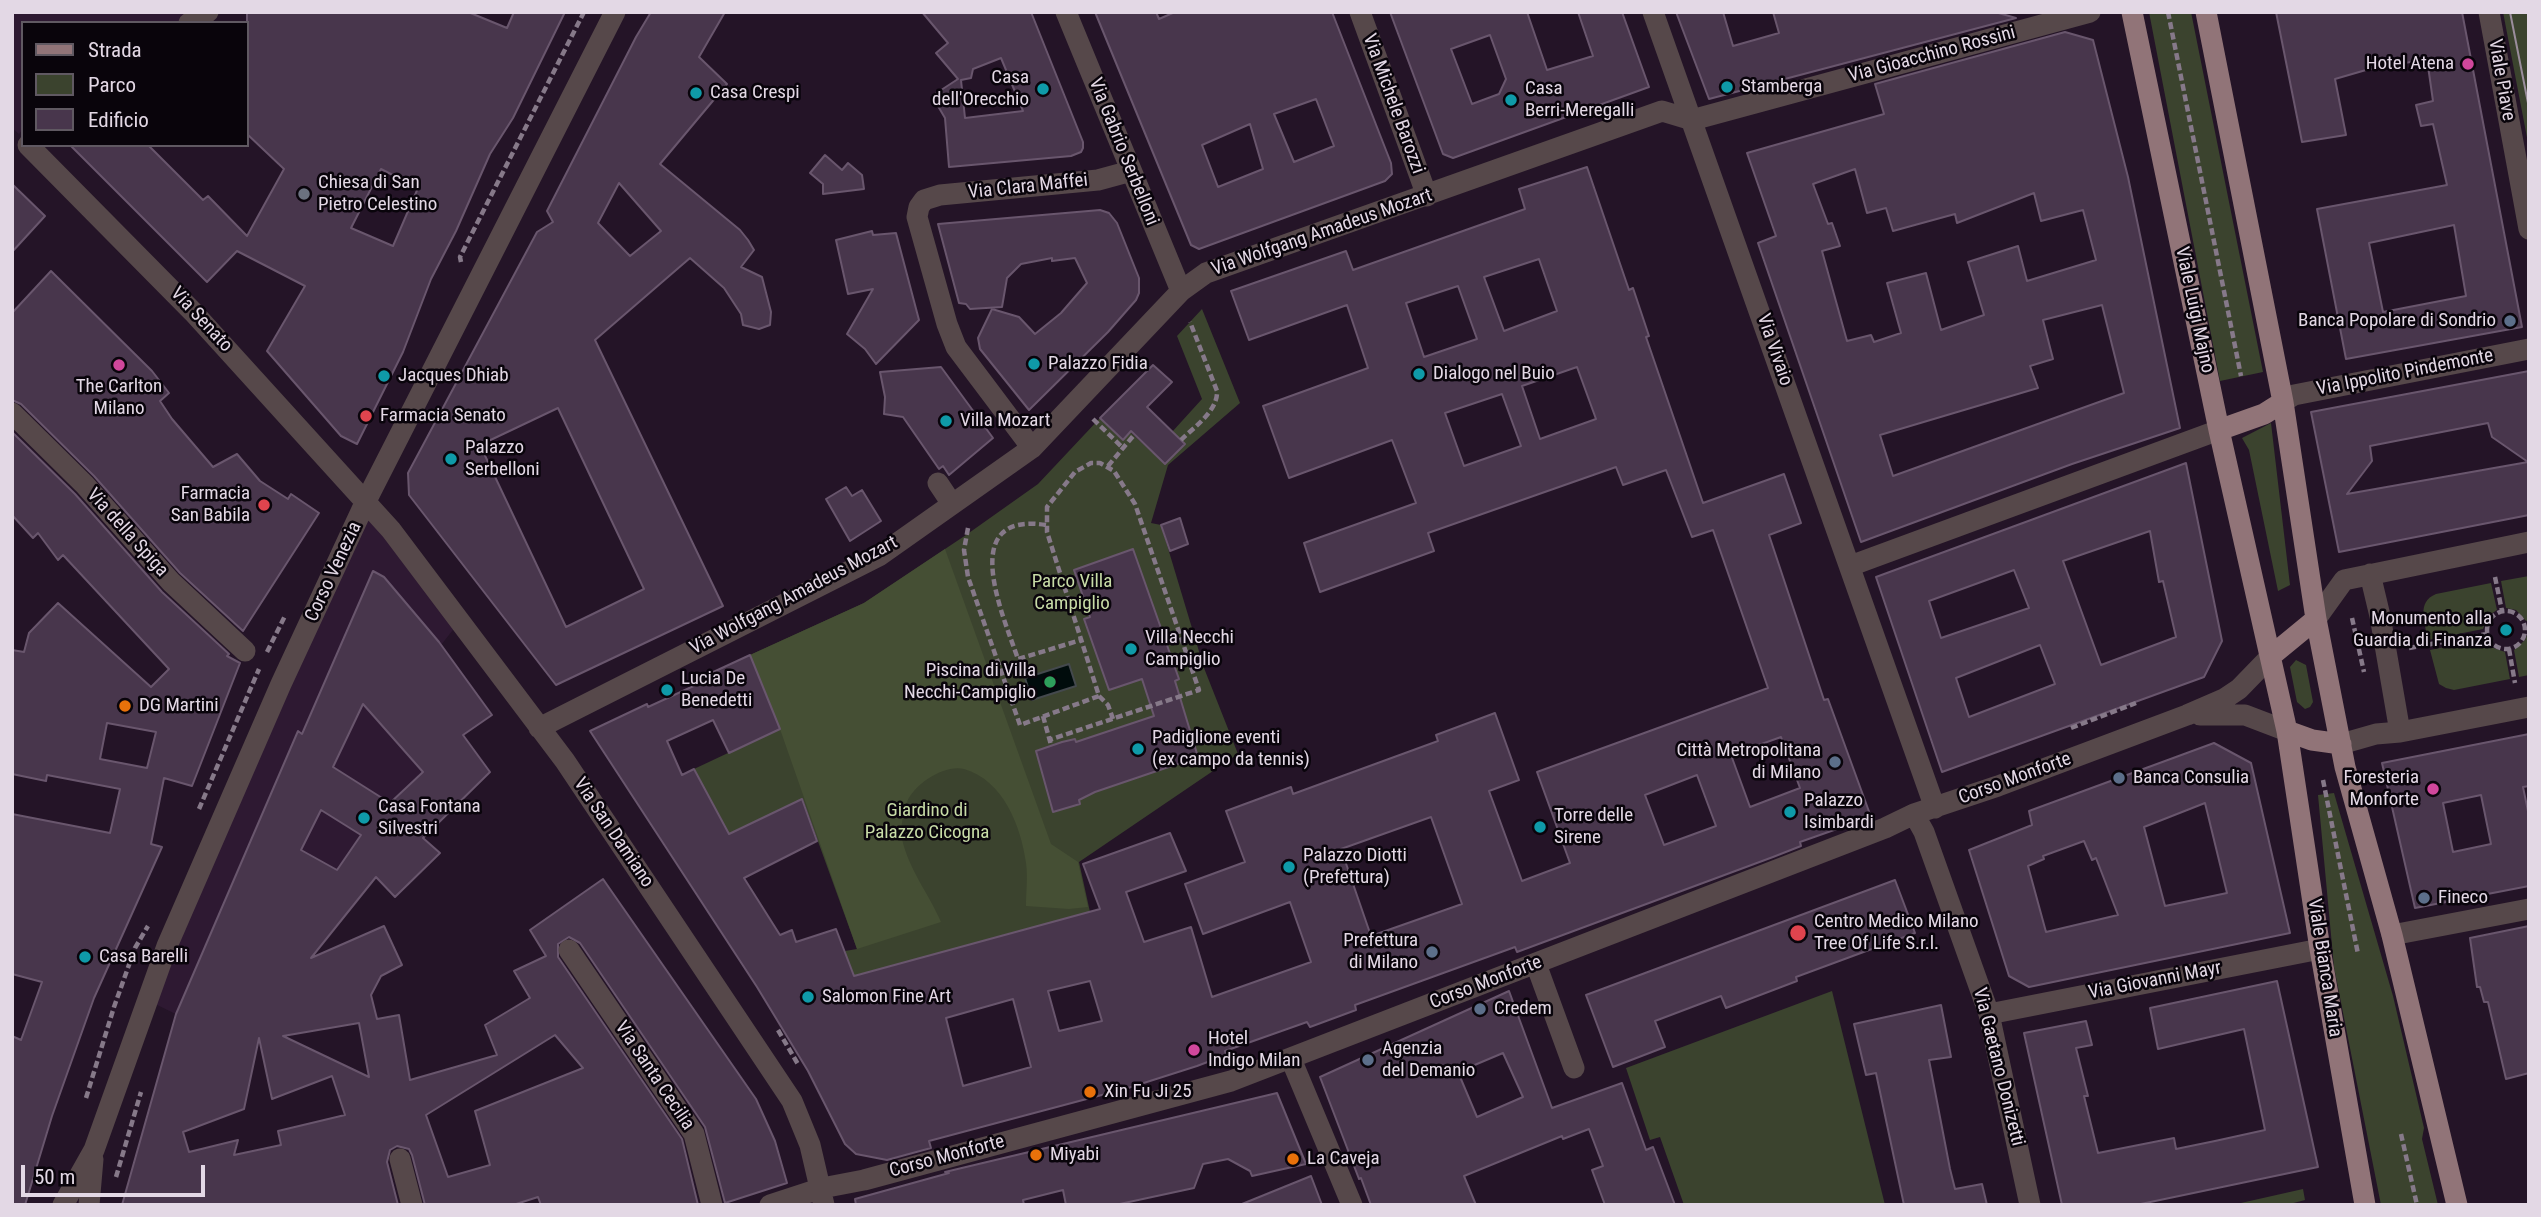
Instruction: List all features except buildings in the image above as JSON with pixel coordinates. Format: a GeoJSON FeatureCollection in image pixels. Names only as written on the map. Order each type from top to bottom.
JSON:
{"type":"FeatureCollection","features":[{"type":"Feature","properties":{"kind":"main road","name":"Viale Luigi Majno"},"geometry":{"type":"LineString","coordinates":[[2132,12],[2218,430],[2271,656]]}},
{"type":"Feature","properties":{"kind":"main road"},"geometry":{"type":"LineString","coordinates":[[2206,12],[2283,402],[2316,619],[2349,784],[2392,934],[2457,1205]]}},
{"type":"Feature","properties":{"kind":"main road"},"geometry":{"type":"LineString","coordinates":[[2218,430],[2264,414],[2283,402]]}},
{"type":"Feature","properties":{"kind":"main road"},"geometry":{"type":"LineString","coordinates":[[2271,656],[2316,619]]}},
{"type":"Feature","properties":{"kind":"main road","name":"Viale Bianca Maria"},"geometry":{"type":"LineString","coordinates":[[2271,656],[2287,731],[2363,1204]]}},
{"type":"Feature","properties":{"kind":"main road"},"geometry":{"type":"LineString","coordinates":[[2287,731],[2312,740],[2341,744]]}},
{"type":"Feature","properties":{"kind":"street"},"geometry":{"type":"LineString","coordinates":[[192,21],[208,12]]}},
{"type":"Feature","properties":{"kind":"street","name":"Corso Venezia"},"geometry":{"type":"LineString","coordinates":[[63,1205],[94,1150],[167,946],[281,684],[365,503],[615,12]]}},
{"type":"Feature","properties":{"kind":"street","name":"Via Gabrio Serbelloni"},"geometry":{"type":"LineString","coordinates":[[1066,12],[1181,291]]}},
{"type":"Feature","properties":{"kind":"street","name":"Via Michele Barozzi"},"geometry":{"type":"LineString","coordinates":[[1360,12],[1427,196]]}},
{"type":"Feature","properties":{"kind":"street","name":"Via Vivaio"},"geometry":{"type":"LineString","coordinates":[[1653,12],[1936,808]]}},
{"type":"Feature","properties":{"kind":"street","name":"Via Gioacchino Rossini"},"geometry":{"type":"LineString","coordinates":[[1692,120],[2090,12]]}},
{"type":"Feature","properties":{"kind":"street","name":"Viale Piave"},"geometry":{"type":"LineString","coordinates":[[2489,12],[2529,229]]}},
{"type":"Feature","properties":{"kind":"street","name":"Via Wolfgang Amadeus Mozart"},"geometry":{"type":"LineString","coordinates":[[540,728],[879,556],[1032,448],[1181,291],[1206,273],[1662,111],[1692,120]]}},
{"type":"Feature","properties":{"kind":"street","name":"Via Senato"},"geometry":{"type":"LineString","coordinates":[[28,147],[194,312],[365,503]]}},
{"type":"Feature","properties":{"kind":"street","name":"Via Clara Maffei"},"geometry":{"type":"LineString","coordinates":[[1032,448],[956,347],[947,324],[918,217],[924,200],[940,195],[1098,180],[1131,171]]}},
{"type":"Feature","properties":{"kind":"street","name":"Via Ippolito Pindemonte"},"geometry":{"type":"LineString","coordinates":[[2283,402],[2294,396],[2529,349]]}},
{"type":"Feature","properties":{"kind":"street","name":"Via della Spiga"},"geometry":{"type":"LineString","coordinates":[[12,413],[85,485],[171,582],[245,651]]}},
{"type":"Feature","properties":{"kind":"street"},"geometry":{"type":"LineString","coordinates":[[1850,566],[2218,430]]}},
{"type":"Feature","properties":{"kind":"street"},"geometry":{"type":"LineString","coordinates":[[938,483],[952,504]]}},
{"type":"Feature","properties":{"kind":"street","name":"Via San Damiano"},"geometry":{"type":"LineString","coordinates":[[365,503],[391,530],[565,761],[792,1101],[810,1145],[823,1196]]}},
{"type":"Feature","properties":{"kind":"street"},"geometry":{"type":"LineString","coordinates":[[2316,619],[2344,580],[2529,542]]}},
{"type":"Feature","properties":{"kind":"street"},"geometry":{"type":"LineString","coordinates":[[2370,574],[2383,630],[2400,732]]}},
{"type":"Feature","properties":{"kind":"street","name":"Corso Monforte"},"geometry":{"type":"LineString","coordinates":[[770,1205],[823,1196],[864,1180],[1231,1081],[1885,828],[1914,814],[2187,715],[2224,699],[2239,689],[2271,656]]}},
{"type":"Feature","properties":{"kind":"street"},"geometry":{"type":"LineString","coordinates":[[2341,744],[2376,734],[2400,732],[2529,707]]}},
{"type":"Feature","properties":{"kind":"street","name":"Corso Monforte"},"geometry":{"type":"LineString","coordinates":[[2187,715],[2245,715],[2287,731]]}},
{"type":"Feature","properties":{"kind":"street","name":"Via Gaetano Donizetti"},"geometry":{"type":"LineString","coordinates":[[1914,814],[1924,832],[1989,1014],[2030,1205]]}},
{"type":"Feature","properties":{"kind":"street"},"geometry":{"type":"LineString","coordinates":[[2392,934],[2529,909]]}},
{"type":"Feature","properties":{"kind":"street","name":"Via Giovanni Mayr"},"geometry":{"type":"LineString","coordinates":[[1989,1014],[2320,949]]}},
{"type":"Feature","properties":{"kind":"street","name":"Via Santa Cecilia"},"geometry":{"type":"LineString","coordinates":[[569,950],[694,1133],[712,1205]]}},
{"type":"Feature","properties":{"kind":"street"},"geometry":{"type":"LineString","coordinates":[[1536,964],[1574,1068]]}},
{"type":"Feature","properties":{"kind":"street"},"geometry":{"type":"LineString","coordinates":[[1291,1059],[1352,1205]]}},
{"type":"Feature","properties":{"kind":"street","name":"Corso Venezia"},"geometry":{"type":"LineString","coordinates":[[89,1205],[94,1150]]}},
{"type":"Feature","properties":{"kind":"street"},"geometry":{"type":"LineString","coordinates":[[400,1159],[412,1205]]}},
{"type":"Feature","properties":{"kind":"path"},"geometry":{"type":"LineString","coordinates":[[2168,12],[2241,376]]}},
{"type":"Feature","properties":{"kind":"path"},"geometry":{"type":"LineString","coordinates":[[1181,440],[1217,399],[1217,391],[1190,322]]}},
{"type":"Feature","properties":{"kind":"path"},"geometry":{"type":"LineString","coordinates":[[1093,419],[1123,447]]}},
{"type":"Feature","properties":{"kind":"path"},"geometry":{"type":"LineString","coordinates":[[1108,466],[1134,435]]}},
{"type":"Feature","properties":{"kind":"path"},"geometry":{"type":"LineString","coordinates":[[1043,716],[1050,743],[1199,690],[1135,504],[1114,471],[1108,466],[1091,463],[1075,472],[1047,507],[1046,525],[1099,696],[1108,705],[1113,719]]}},
{"type":"Feature","properties":{"kind":"path"},"geometry":{"type":"LineString","coordinates":[[1046,525],[1023,522],[1004,530],[997,539],[992,553],[992,573],[1004,617],[1018,659],[1081,640]]}},
{"type":"Feature","properties":{"kind":"path"},"geometry":{"type":"LineString","coordinates":[[968,528],[964,550],[968,577],[1020,725],[1099,696]]}},
{"type":"Feature","properties":{"kind":"path"},"geometry":{"type":"LineString","coordinates":[[2495,577],[2502,611]]}},
{"type":"Feature","properties":{"kind":"path"},"geometry":{"type":"LineString","coordinates":[[2502,611],[2516,614],[2527,626],[2521,641],[2509,649],[2495,646],[2487,634],[2490,619],[2502,611]]}},
{"type":"Feature","properties":{"kind":"path"},"geometry":{"type":"LineString","coordinates":[[2352,618],[2366,681]]}},
{"type":"Feature","properties":{"kind":"path"},"geometry":{"type":"LineString","coordinates":[[2409,648],[2487,634]]}},
{"type":"Feature","properties":{"kind":"path"},"geometry":{"type":"LineString","coordinates":[[2509,649],[2515,683]]}},
{"type":"Feature","properties":{"kind":"path"},"geometry":{"type":"LineString","coordinates":[[2071,728],[2136,703]]}},
{"type":"Feature","properties":{"kind":"path"},"geometry":{"type":"LineString","coordinates":[[2321,769],[2358,954]]}},
{"type":"Feature","properties":{"kind":"path"},"geometry":{"type":"LineString","coordinates":[[778,1030],[802,1073]]}},
{"type":"Feature","properties":{"kind":"path"},"geometry":{"type":"LineString","coordinates":[[115,1180],[142,1090]]}},
{"type":"Feature","properties":{"kind":"path"},"geometry":{"type":"LineString","coordinates":[[2401,1134],[2417,1205]]}},
{"type":"Feature","properties":{"kind":"shaded area"},"geometry":{"type":"Polygon","coordinates":[[[12,12],[204,12],[188,21],[21,21],[21,132],[19,134],[12,128],[12,12]]]}},
{"type":"Feature","properties":{"kind":"shaded area"},"geometry":{"type":"Polygon","coordinates":[[[368,506],[460,621],[441,645],[438,759],[416,846],[423,838],[440,853],[395,897],[375,878],[352,908],[300,887],[221,1036],[151,1002],[368,506]]]}},
{"type":"Feature","properties":{"kind":"shaded area","name":"Piscina di Villa Necchi-Campiglio"},"geometry":{"type":"Polygon","coordinates":[[[1069,664],[1076,686],[1032,700],[1025,678],[1069,664]]]}},
{"type":"Feature","properties":{"kind":"green space"},"geometry":{"type":"Polygon","coordinates":[[[2149,12],[2191,12],[2263,372],[2220,381],[2149,12]]]}},
{"type":"Feature","properties":{"kind":"green space"},"geometry":{"type":"Polygon","coordinates":[[[2503,12],[2529,12],[2529,148],[2503,12]]]}},
{"type":"Feature","properties":{"kind":"green space","name":"Parco Villa Campiglio"},"geometry":{"type":"Polygon","coordinates":[[[1202,309],[1240,403],[1168,465],[1151,523],[1161,525],[1204,668],[1238,754],[1079,862],[1090,912],[855,976],[850,970],[845,951],[857,949],[803,800],[729,834],[694,769],[779,729],[750,655],[864,603],[966,535],[1038,484],[1100,418],[1122,440],[1130,432],[1165,464],[1185,444],[1172,432],[1202,399],[1177,336],[1202,309]]]}},
{"type":"Feature","properties":{"kind":"green space"},"geometry":{"type":"Polygon","coordinates":[[[2271,423],[2290,585],[2278,591],[2249,450],[2242,438],[2271,423]]]}},
{"type":"Feature","properties":{"kind":"green space","name":"Giardino di Palazzo Cicogna"},"geometry":{"type":"Polygon","coordinates":[[[945,549],[1051,844],[1078,862],[1088,907],[1069,909],[1026,906],[1027,874],[1024,849],[1008,806],[989,783],[978,775],[956,768],[939,772],[916,789],[904,810],[901,831],[909,861],[941,922],[857,949],[780,729],[750,655],[864,603],[945,549]]]}},
{"type":"Feature","properties":{"kind":"green space"},"geometry":{"type":"Polygon","coordinates":[[[2529,576],[2529,620],[2526,621],[2516,610],[2506,608],[2501,581],[2529,576]]]}},
{"type":"Feature","properties":{"kind":"green space"},"geometry":{"type":"Polygon","coordinates":[[[2491,583],[2497,610],[2488,616],[2483,629],[2428,640],[2423,614],[2430,598],[2436,594],[2491,583]]]}},
{"type":"Feature","properties":{"kind":"green space"},"geometry":{"type":"Polygon","coordinates":[[[2529,630],[2529,675],[2519,677],[2514,650],[2525,640],[2529,630]]]}},
{"type":"Feature","properties":{"kind":"green space"},"geometry":{"type":"Polygon","coordinates":[[[2485,639],[2491,647],[2505,652],[2510,679],[2454,690],[2439,684],[2430,650],[2485,639]]]}},
{"type":"Feature","properties":{"kind":"green space"},"geometry":{"type":"Polygon","coordinates":[[[2296,660],[2306,665],[2313,702],[2305,709],[2297,702],[2290,667],[2296,660]]]}},
{"type":"Feature","properties":{"kind":"green space"},"geometry":{"type":"Polygon","coordinates":[[[2334,793],[2393,996],[2424,1128],[2422,1139],[2438,1205],[2381,1205],[2334,967],[2318,795],[2334,793]]]}},
{"type":"Feature","properties":{"kind":"green space"},"geometry":{"type":"Polygon","coordinates":[[[1832,991],[1885,1205],[1684,1205],[1660,1137],[1650,1140],[1626,1068],[1832,991]]]}},
{"type":"Feature","properties":{"kind":"green space"},"geometry":{"type":"Polygon","coordinates":[[[2303,1189],[2305,1200],[2286,1205],[2232,1205],[2303,1189]]]}},
{"type":"Feature","properties":{"kind":"tram line"},"geometry":{"type":"LineString","coordinates":[[2510,12],[2529,108]]}},
{"type":"Feature","properties":{"kind":"place","name":"Hotel Atena"},"geometry":{"type":"Point","coordinates":[2468,64]}},
{"type":"Feature","properties":{"kind":"place","name":"Stamberga"},"geometry":{"type":"Point","coordinates":[1727,87]}},
{"type":"Feature","properties":{"kind":"place","name":"Casa dell'Orecchio"},"geometry":{"type":"Point","coordinates":[1043,89]}},
{"type":"Feature","properties":{"kind":"place","name":"Casa Crespi"},"geometry":{"type":"Point","coordinates":[696,93]}},
{"type":"Feature","properties":{"kind":"place","name":"Casa Berri-Meregalli"},"geometry":{"type":"Point","coordinates":[1511,100]}},
{"type":"Feature","properties":{"kind":"place","name":"Chiesa di San Pietro Celestino"},"geometry":{"type":"Point","coordinates":[304,194]}},
{"type":"Feature","properties":{"kind":"place","name":"Banca Popolare di Sondrio"},"geometry":{"type":"Point","coordinates":[2510,321]}},
{"type":"Feature","properties":{"kind":"place","name":"Palazzo Fidia"},"geometry":{"type":"Point","coordinates":[1034,364]}},
{"type":"Feature","properties":{"kind":"place","name":"The Carlton Milano"},"geometry":{"type":"Point","coordinates":[119,365]}},
{"type":"Feature","properties":{"kind":"place","name":"Dialogo nel Buio"},"geometry":{"type":"Point","coordinates":[1419,374]}},
{"type":"Feature","properties":{"kind":"place","name":"Jacques Dhiab"},"geometry":{"type":"Point","coordinates":[384,376]}},
{"type":"Feature","properties":{"kind":"place","name":"Farmacia Senato"},"geometry":{"type":"Point","coordinates":[366,416]}},
{"type":"Feature","properties":{"kind":"place","name":"Villa Mozart"},"geometry":{"type":"Point","coordinates":[946,421]}},
{"type":"Feature","properties":{"kind":"place","name":"Palazzo Serbelloni"},"geometry":{"type":"Point","coordinates":[451,459]}},
{"type":"Feature","properties":{"kind":"place","name":"Farmacia San Babila"},"geometry":{"type":"Point","coordinates":[264,505]}},
{"type":"Feature","properties":{"kind":"place","name":"Monumento alla Guardia di Finanza"},"geometry":{"type":"Point","coordinates":[2506,630]}},
{"type":"Feature","properties":{"kind":"place","name":"Villa Necchi Campiglio"},"geometry":{"type":"Point","coordinates":[1131,649]}},
{"type":"Feature","properties":{"kind":"place","name":"Piscina di Villa Necchi-Campiglio"},"geometry":{"type":"Point","coordinates":[1050,682]}},
{"type":"Feature","properties":{"kind":"place","name":"Lucia De Benedetti"},"geometry":{"type":"Point","coordinates":[667,690]}},
{"type":"Feature","properties":{"kind":"place","name":"DG Martini"},"geometry":{"type":"Point","coordinates":[125,706]}},
{"type":"Feature","properties":{"kind":"place","name":"Padiglione eventi (ex campo da tennis)"},"geometry":{"type":"Point","coordinates":[1138,749]}},
{"type":"Feature","properties":{"kind":"place","name":"Città Metropolitana di Milano"},"geometry":{"type":"Point","coordinates":[1835,762]}},
{"type":"Feature","properties":{"kind":"place","name":"Banca Consulia"},"geometry":{"type":"Point","coordinates":[2119,778]}},
{"type":"Feature","properties":{"kind":"place","name":"Foresteria Monforte"},"geometry":{"type":"Point","coordinates":[2433,789]}},
{"type":"Feature","properties":{"kind":"place","name":"Palazzo Isimbardi"},"geometry":{"type":"Point","coordinates":[1790,812]}},
{"type":"Feature","properties":{"kind":"place","name":"Casa Fontana Silvestri"},"geometry":{"type":"Point","coordinates":[364,818]}},
{"type":"Feature","properties":{"kind":"place","name":"Torre delle Sirene"},"geometry":{"type":"Point","coordinates":[1540,827]}},
{"type":"Feature","properties":{"kind":"place","name":"Palazzo Diotti (Prefettura)"},"geometry":{"type":"Point","coordinates":[1289,867]}},
{"type":"Feature","properties":{"kind":"place","name":"Fineco"},"geometry":{"type":"Point","coordinates":[2424,898]}},
{"type":"Feature","properties":{"kind":"place","name":"Centro Medico Milano Tree Of Life S.r.l."},"geometry":{"type":"Point","coordinates":[1798,933]}},
{"type":"Feature","properties":{"kind":"place","name":"Prefettura di Milano"},"geometry":{"type":"Point","coordinates":[1432,952]}},
{"type":"Feature","properties":{"kind":"place","name":"Casa Barelli"},"geometry":{"type":"Point","coordinates":[85,957]}},
{"type":"Feature","properties":{"kind":"place","name":"Salomon Fine Art"},"geometry":{"type":"Point","coordinates":[808,997]}},
{"type":"Feature","properties":{"kind":"place","name":"Credem"},"geometry":{"type":"Point","coordinates":[1480,1009]}},
{"type":"Feature","properties":{"kind":"place","name":"Hotel Indigo Milan"},"geometry":{"type":"Point","coordinates":[1194,1050]}},
{"type":"Feature","properties":{"kind":"place","name":"Agenzia del Demanio"},"geometry":{"type":"Point","coordinates":[1368,1060]}},
{"type":"Feature","properties":{"kind":"place","name":"Xin Fu Ji 25"},"geometry":{"type":"Point","coordinates":[1090,1092]}},
{"type":"Feature","properties":{"kind":"place","name":"Miyabi"},"geometry":{"type":"Point","coordinates":[1036,1155]}},
{"type":"Feature","properties":{"kind":"place","name":"La Caveja"},"geometry":{"type":"Point","coordinates":[1293,1159]}}]}
